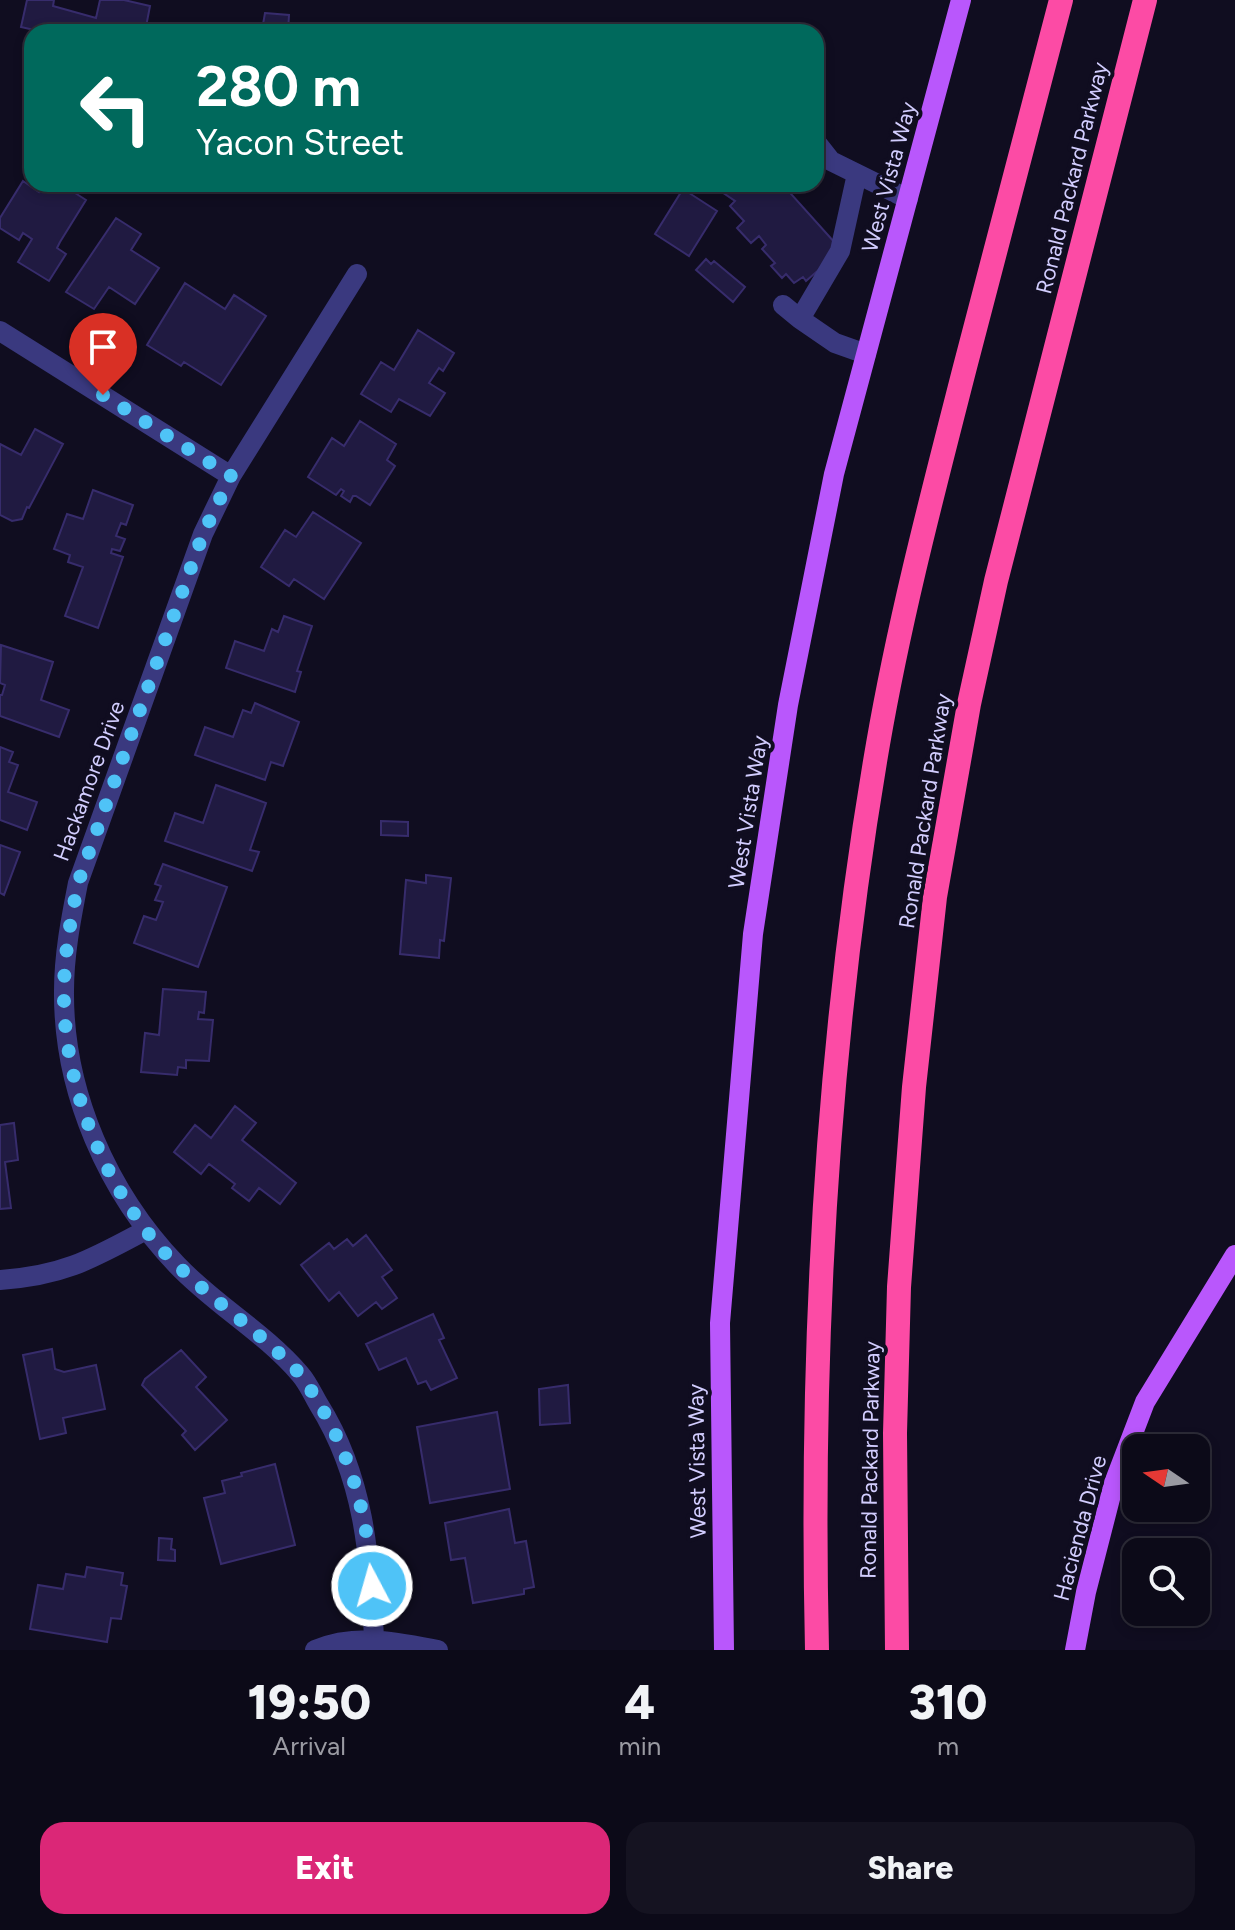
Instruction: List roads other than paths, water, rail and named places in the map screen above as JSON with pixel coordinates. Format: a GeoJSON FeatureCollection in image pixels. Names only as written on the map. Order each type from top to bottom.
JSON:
{"type":"FeatureCollection","features":[{"type":"Feature","properties":{"kind":"highway"},"geometry":{"type":"LineString","coordinates":[[817,1650],[815,1396],[823,1200],[833,1068],[849,935],[878,743],[917,552],[1061,0]]}},
{"type":"Feature","properties":{"kind":"highway","name":"Ronald Packard Parkway"},"geometry":{"type":"LineString","coordinates":[[897,1650],[895,1433],[899,1287],[914,1087],[935,897],[969,704],[996,581],[1145,0]]}},
{"type":"Feature","properties":{"kind":"main road","name":"West Vista Way"},"geometry":{"type":"LineString","coordinates":[[724,1650],[720,1323],[753,934],[791,690],[834,474],[961,0]]}},
{"type":"Feature","properties":{"kind":"main road","name":"Hacienda Drive"},"geometry":{"type":"LineString","coordinates":[[1075,1650],[1086,1592],[1114,1483],[1145,1402],[1235,1255]]}},
{"type":"Feature","properties":{"kind":"street"},"geometry":{"type":"LineString","coordinates":[[824,152],[831,161],[908,199]]}},
{"type":"Feature","properties":{"kind":"street"},"geometry":{"type":"LineString","coordinates":[[800,319],[840,251],[857,174]]}},
{"type":"Feature","properties":{"kind":"street","name":"Hackamore Drive"},"geometry":{"type":"LineString","coordinates":[[357,274],[231,476],[203,534],[78,883],[67,940],[64,993],[70,1061],[91,1132],[115,1181],[146,1230],[179,1268],[250,1326],[301,1375],[331,1423],[347,1460],[360,1503],[371,1568],[374,1638]]}},
{"type":"Feature","properties":{"kind":"street"},"geometry":{"type":"LineString","coordinates":[[783,305],[835,343],[866,354]]}},
{"type":"Feature","properties":{"kind":"street"},"geometry":{"type":"LineString","coordinates":[[0,331],[231,476]]}},
{"type":"Feature","properties":{"kind":"street"},"geometry":{"type":"LineString","coordinates":[[0,1280],[47,1275],[84,1264],[146,1230]]}},
{"type":"Feature","properties":{"kind":"street"},"geometry":{"type":"LineString","coordinates":[[315,1650],[326,1645],[374,1638],[438,1650]]}}]}
